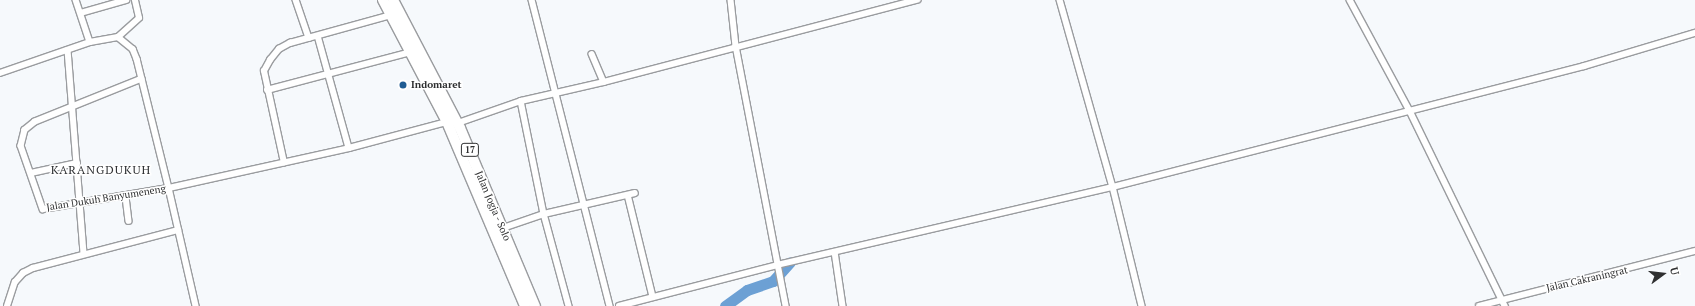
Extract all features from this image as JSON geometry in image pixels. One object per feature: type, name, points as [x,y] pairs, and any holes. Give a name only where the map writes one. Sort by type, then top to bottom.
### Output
[{"type":"highway","name":"Jalan Jogja - Solo","points":[[383,0],[447,122],[525,306]]},
{"type":"highway","name":"Jalan Jogja - Solo","points":[[393,0],[458,123],[535,306]]},
{"type":"street","points":[[76,0],[90,42]]},
{"type":"street","points":[[81,13],[126,0]]},
{"type":"street","points":[[0,73],[90,42],[118,37],[139,18],[135,0]]},
{"type":"street","points":[[296,0],[309,38]]},
{"type":"street","points":[[532,0],[583,206],[610,306]]},
{"type":"street","points":[[731,0],[736,46],[786,306]]},
{"type":"street","points":[[458,123],[521,101],[604,82],[736,46],[917,0]]},
{"type":"street","points":[[1060,0],[1113,187],[1142,306]]},
{"type":"street","points":[[1350,0],[1410,111],[1505,306]]},
{"type":"street","points":[[284,163],[264,72],[270,60],[279,49],[290,43],[392,15]]},
{"type":"street","points":[[619,306],[777,265],[1113,187],[1584,66],[1695,33]]},
{"type":"street","points":[[318,36],[327,75],[349,148]]},
{"type":"street","points":[[118,37],[133,49],[170,188],[349,148],[447,122]]},
{"type":"street","points":[[68,50],[84,253]]},
{"type":"street","points":[[267,90],[411,52]]},
{"type":"street","points":[[592,54],[604,82]]},
{"type":"street","name":"Jalan Dukuh Banyumeneng","points":[[142,79],[73,105],[35,122],[25,130],[21,146],[32,172],[43,209],[80,202],[126,197],[170,188],[178,230],[196,306]]},
{"type":"street","points":[[521,101],[544,214],[569,306]]},
{"type":"street","points":[[32,172],[77,163]]},
{"type":"street","points":[[503,228],[544,214],[635,193]]},
{"type":"street","points":[[628,195],[653,297]]},
{"type":"street","points":[[126,197],[129,221]]},
{"type":"street","points":[[7,306],[15,282],[22,273],[84,253],[178,230]]},
{"type":"street","name":"Jalan Cakraningrat","points":[[1479,306],[1695,251]]},
{"type":"street","points":[[835,252],[844,306]]},
{"type":"waterway","points":[[725,306],[747,290],[773,281],[790,262]]},
{"type":"place","name":"Indomaret","points":[[403,85]]},
{"type":"district","name":"KARANGDUKUH","points":[[101,170]]}]
